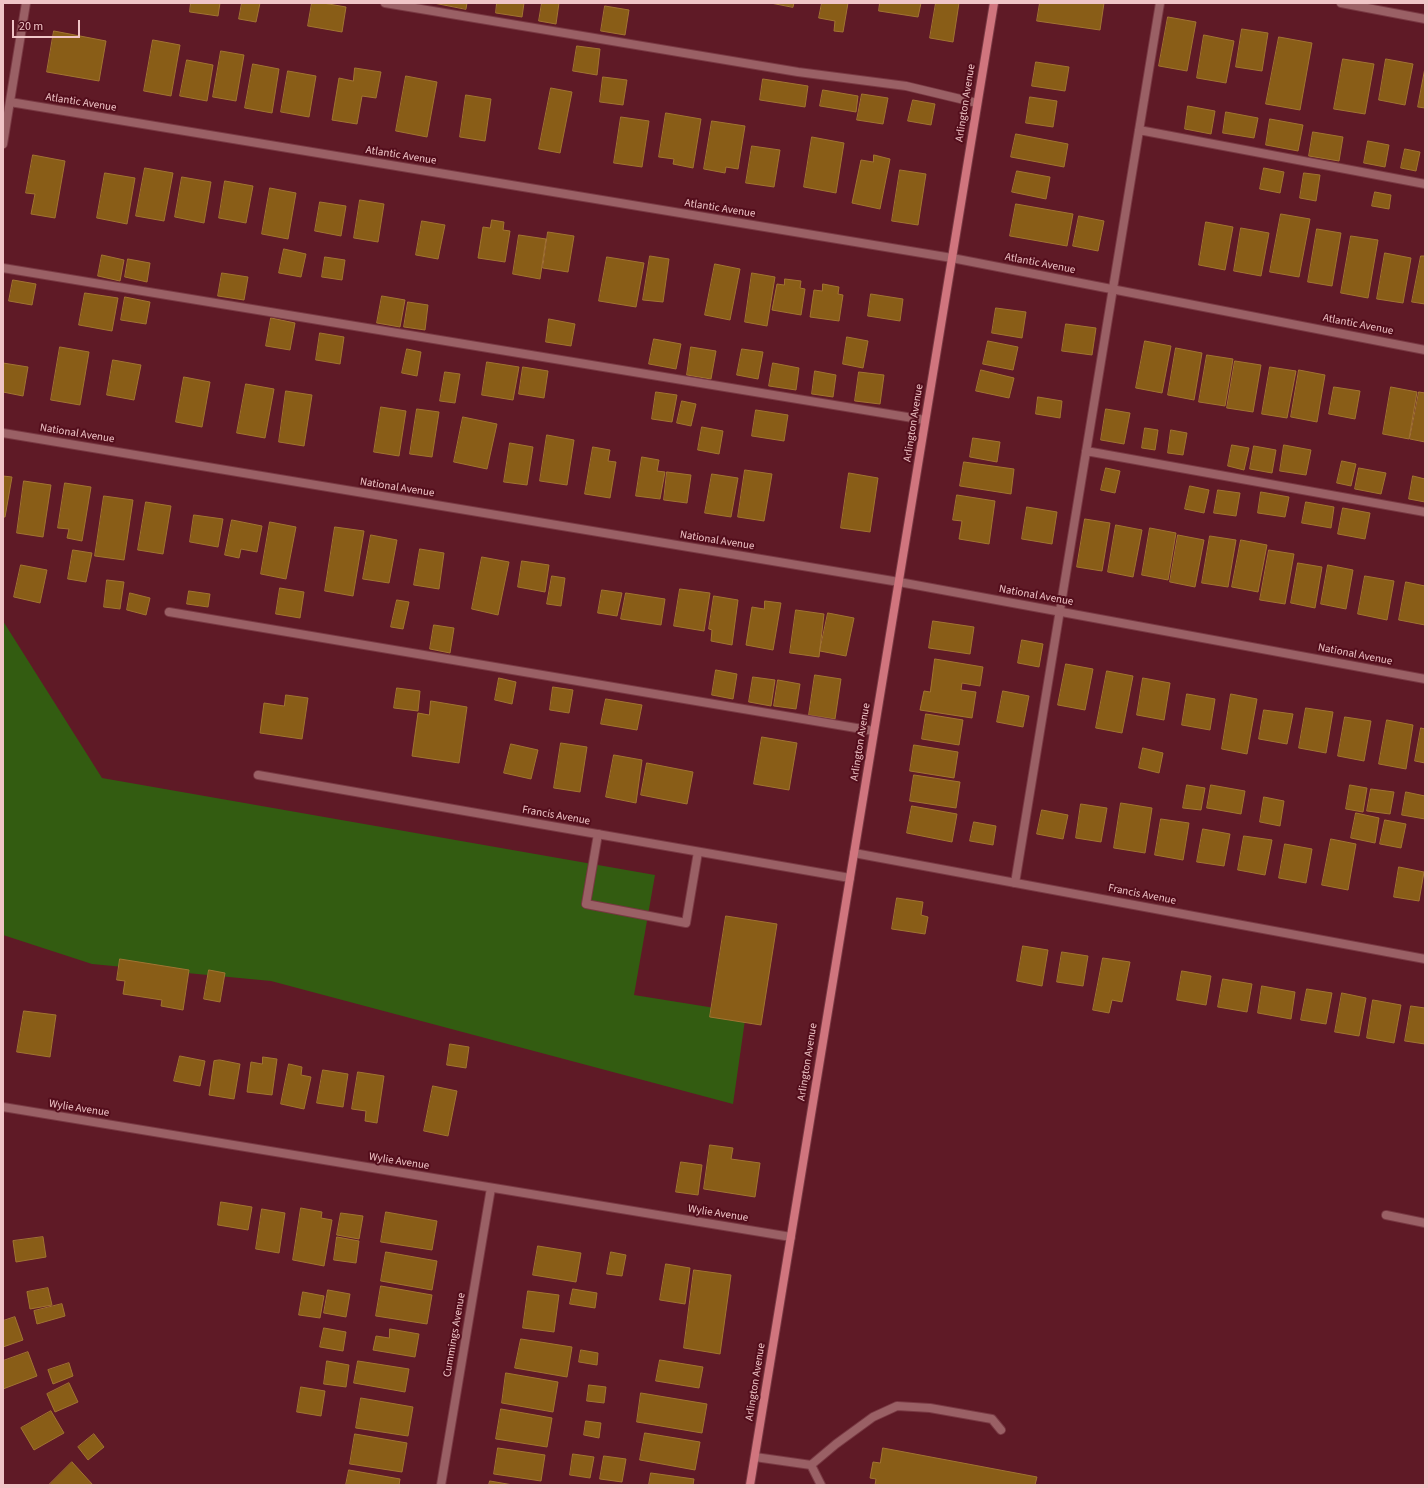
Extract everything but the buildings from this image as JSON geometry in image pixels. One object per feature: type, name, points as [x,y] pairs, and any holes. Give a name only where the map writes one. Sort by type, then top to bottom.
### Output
[{"type":"street","points":[[3,144],[26,3]]},
{"type":"street","points":[[385,3],[798,72],[906,86],[977,103]]},
{"type":"street","name":"Arlington Avenue","points":[[750,1485],[994,3]]},
{"type":"street","points":[[1014,882],[1160,3]]},
{"type":"street","points":[[1341,3],[1425,19]]},
{"type":"street","name":"Atlantic Avenue","points":[[10,102],[952,258],[1425,350]]},
{"type":"street","points":[[1139,130],[1425,184]]},
{"type":"street","points":[[3,268],[925,420]]},
{"type":"street","name":"National Avenue","points":[[3,433],[899,582],[1425,679]]},
{"type":"street","points":[[1086,451],[1425,512]]},
{"type":"street","points":[[169,612],[874,731]]},
{"type":"street","name":"Francis Avenue","points":[[258,775],[850,878]]},
{"type":"street","points":[[598,834],[586,904],[686,923],[698,852]]},
{"type":"street","name":"Francis Avenue","points":[[854,852],[1425,960]]},
{"type":"street","name":"Wylie Avenue","points":[[3,1107],[791,1237]]},
{"type":"street","name":"Cummings Avenue","points":[[441,1485],[491,1188]]},
{"type":"street","points":[[1386,1215],[1425,1223]]},
{"type":"street","points":[[755,1457],[811,1465],[836,1444],[873,1417],[897,1406],[930,1408],[992,1419],[1001,1430]]},
{"type":"street","points":[[811,1465],[821,1485]]},
{"type":"green space","points":[[3,621],[102,778],[655,875],[634,995],[746,1013],[733,1104],[271,981],[92,964],[3,935]]}]
